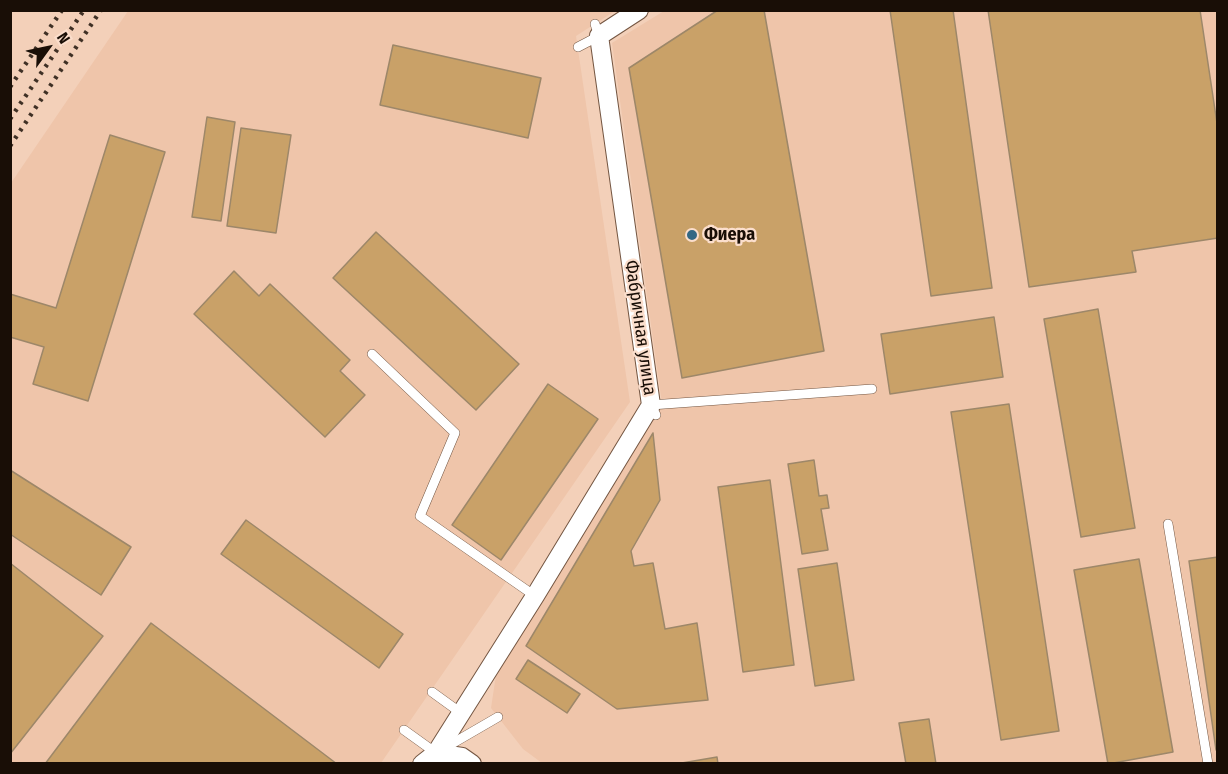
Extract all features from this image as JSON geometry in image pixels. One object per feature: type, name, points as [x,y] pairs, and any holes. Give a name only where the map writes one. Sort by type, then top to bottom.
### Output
[{"type":"street","points":[[597,30],[639,10]]},
{"type":"street","name":"Фабричная улица","points":[[429,758],[461,713],[653,410],[597,30]]},
{"type":"street","points":[[429,758],[462,757],[472,764]]},
{"type":"lane","points":[[578,47],[597,30]]},
{"type":"lane","points":[[372,354],[455,433],[420,516],[535,596]]},
{"type":"lane","points":[[653,410],[872,389]]},
{"type":"lane","points":[[1168,524],[1208,764]]},
{"type":"lane","points":[[432,692],[461,713]]},
{"type":"lane","points":[[404,730],[429,758],[498,717]]},
{"type":"shaded area","points":[[128,11],[615,11],[576,36],[630,402],[381,763],[11,764],[11,183]]},
{"type":"shaded area","points":[[664,11],[1217,11],[1217,763],[542,763],[523,749],[491,708],[496,675],[662,404],[612,43]]},
{"type":"building","points":[[718,10],[764,10],[824,351],[682,378],[629,68]]},
{"type":"building","points":[[890,10],[953,10],[992,288],[931,296]]},
{"type":"building","points":[[988,10],[1200,10],[1218,130],[1218,238],[1132,251],[1136,272],[1029,287]]},
{"type":"building","points":[[393,45],[541,78],[528,138],[380,105]]},
{"type":"building","points":[[207,117],[235,122],[221,221],[192,217]]},
{"type":"building","points":[[241,128],[291,135],[276,233],[227,226]]},
{"type":"building","points":[[110,135],[165,152],[88,401],[33,384],[44,347],[10,337],[10,294],[56,308]]},
{"type":"building","points":[[376,232],[519,364],[476,410],[333,278]]},
{"type":"building","points":[[234,271],[259,296],[270,284],[350,360],[340,371],[365,395],[325,437],[194,314]]},
{"type":"building","points":[[1098,309],[1135,528],[1081,537],[1044,319]]},
{"type":"building","points":[[994,317],[1003,377],[890,394],[881,334]]},
{"type":"building","points":[[548,384],[598,419],[501,560],[452,525]]},
{"type":"building","points":[[1009,404],[1059,731],[1001,740],[951,412]]},
{"type":"building","points":[[653,433],[660,500],[631,551],[634,566],[653,563],[665,629],[697,623],[708,700],[617,709],[526,646]]},
{"type":"building","points":[[814,460],[819,496],[827,495],[829,508],[821,509],[828,550],[802,554],[788,464]]},
{"type":"building","points":[[10,470],[131,547],[101,595],[10,534]]},
{"type":"building","points":[[770,480],[794,665],[743,672],[718,487]]},
{"type":"building","points":[[246,520],[403,634],[379,668],[221,554]]},
{"type":"building","points":[[1218,557],[1218,750],[1216,750],[1189,561]]},
{"type":"building","points":[[1139,559],[1173,752],[1108,764],[1074,570]]},
{"type":"building","points":[[10,563],[103,636],[10,754]]},
{"type":"building","points":[[837,563],[854,680],[815,686],[798,569]]},
{"type":"building","points":[[151,623],[337,764],[45,764]]},
{"type":"building","points":[[528,660],[580,694],[567,713],[516,679]]},
{"type":"building","points":[[929,719],[936,764],[906,764],[899,723]]},
{"type":"building","points":[[717,757],[718,764],[676,764]]},
{"type":"railway","points":[[10,87],[62,10]]},
{"type":"railway","points":[[10,119],[84,10]]},
{"type":"railway","points":[[10,146],[101,10]]},
{"type":"place","name":"Фиера","points":[[692,235]]}]
